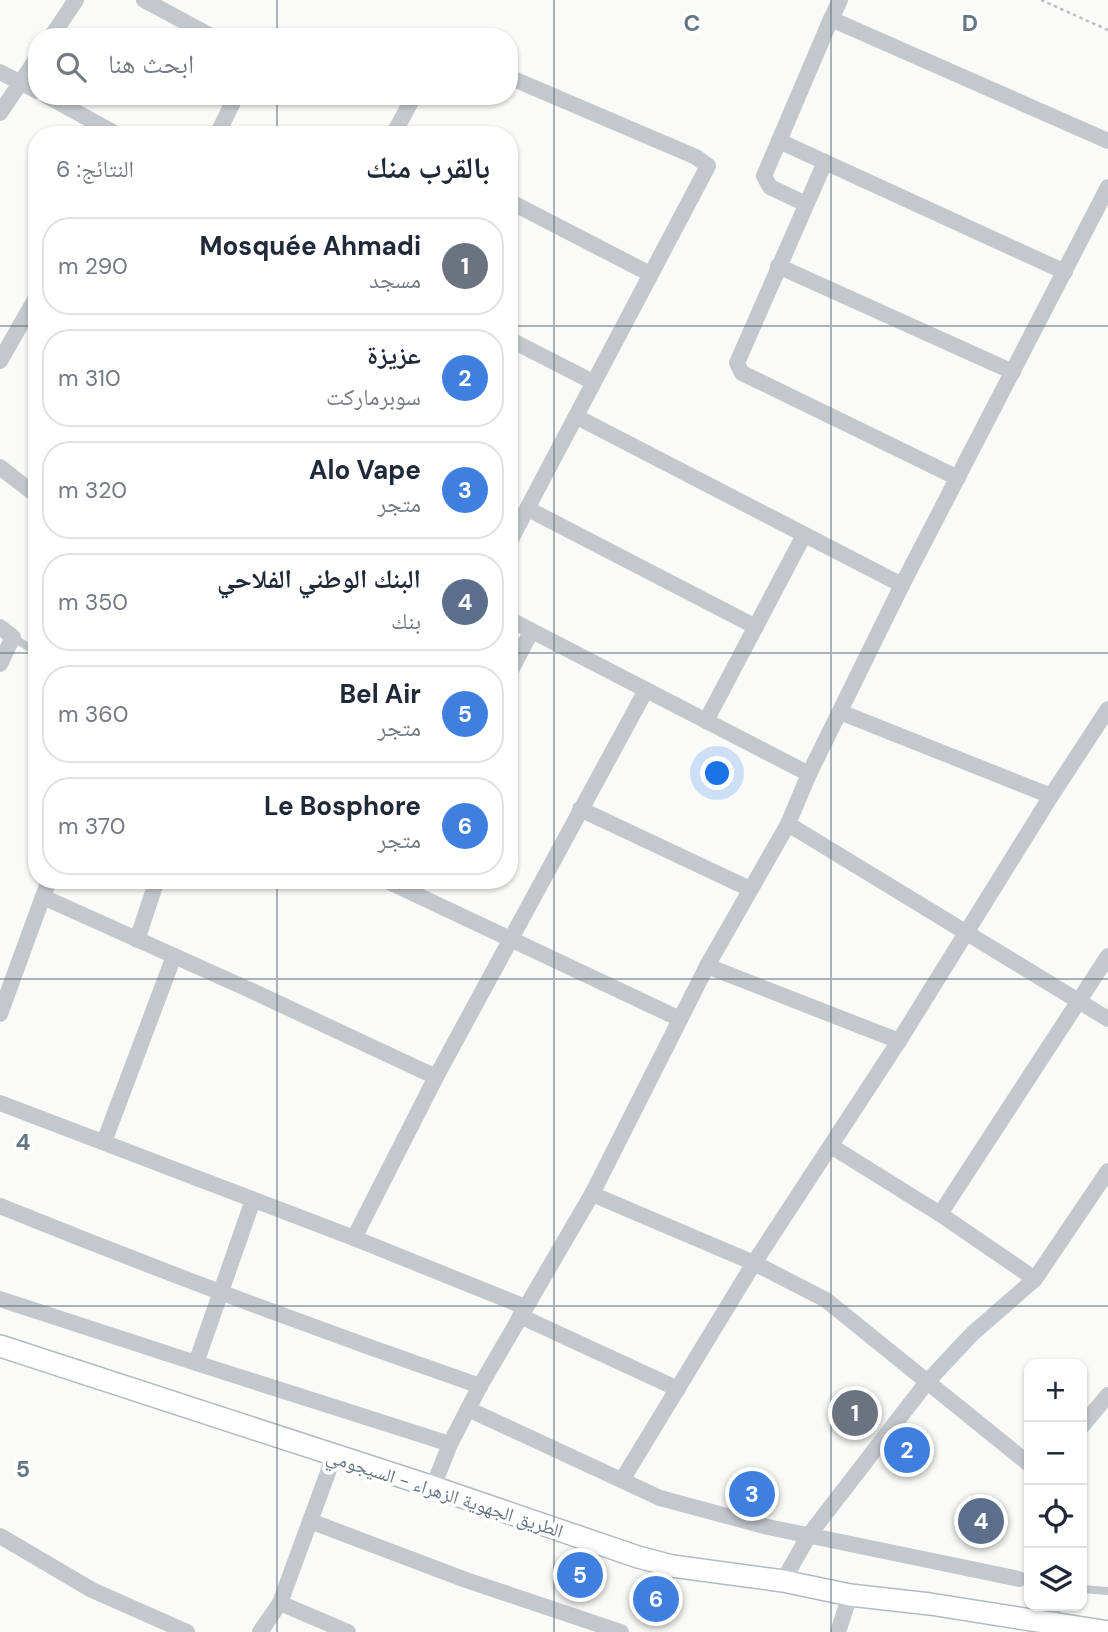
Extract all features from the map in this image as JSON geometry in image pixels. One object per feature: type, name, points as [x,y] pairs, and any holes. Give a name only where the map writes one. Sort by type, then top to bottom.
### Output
[{"type":"main road","name":"الطريق الجهوية الزهراء - السيجومي","points":[[0,1346],[672,1566],[783,1581],[850,1595],[1054,1614],[1108,1632]]},
{"type":"street","points":[[57,28],[76,0]]},
{"type":"street","points":[[144,0],[196,28]]},
{"type":"street","points":[[806,204],[770,187],[766,183],[766,169],[839,0]]},
{"type":"street","points":[[831,19],[1108,141]]},
{"type":"street","points":[[0,113],[28,71]]},
{"type":"street","points":[[0,72],[28,86]]},
{"type":"street","points":[[518,80],[660,141],[706,164],[707,170],[518,527]]},
{"type":"street","points":[[63,105],[102,126]]},
{"type":"street","points":[[221,126],[232,105]]},
{"type":"street","points":[[398,126],[409,105]]},
{"type":"street","points":[[779,141],[1065,272]]},
{"type":"street","points":[[825,162],[737,363],[740,372],[958,478]]},
{"type":"street","points":[[433,1487],[450,1444],[480,1386],[592,1194],[707,966],[788,824],[809,774],[902,585],[1108,187]]},
{"type":"street","points":[[518,206],[650,274]]},
{"type":"street","points":[[778,266],[1013,372]]},
{"type":"street","points":[[0,361],[28,312]]},
{"type":"street","points":[[518,344],[593,382]]},
{"type":"street","points":[[577,417],[902,585]]},
{"type":"street","points":[[0,467],[28,489]]},
{"type":"street","points":[[528,509],[756,627]]},
{"type":"street","points":[[706,722],[804,535]]},
{"type":"street","points":[[518,624],[809,774]]},
{"type":"street","points":[[0,664],[6,632]]},
{"type":"street","points":[[518,657],[531,632]]},
{"type":"street","points":[[354,1238],[436,1077],[646,690]]},
{"type":"street","points":[[622,1480],[754,1263],[899,1041],[1108,709]]},
{"type":"street","points":[[839,712],[1051,796]]},
{"type":"street","points":[[580,809],[750,890]]},
{"type":"street","points":[[788,824],[1108,1019]]},
{"type":"street","points":[[0,1014],[46,889]]},
{"type":"street","points":[[137,940],[154,889]]},
{"type":"street","points":[[405,889],[680,1019]]},
{"type":"street","points":[[43,897],[436,1077]]},
{"type":"street","points":[[104,1142],[174,956]]},
{"type":"street","points":[[940,1214],[1108,956]]},
{"type":"street","points":[[707,966],[899,1041]]},
{"type":"street","points":[[0,1103],[354,1238],[522,1312],[678,1389]]},
{"type":"street","points":[[831,1146],[940,1214],[1035,1279]]},
{"type":"street","points":[[783,1581],[809,1535],[928,1382],[972,1335],[1035,1279],[1108,1171]]},
{"type":"street","points":[[592,1194],[754,1263],[826,1300],[1024,1460]]},
{"type":"street","points":[[196,1363],[253,1200]]},
{"type":"street","points":[[0,1206],[138,1262],[329,1334],[480,1386]]},
{"type":"street","points":[[0,1299],[450,1444]]},
{"type":"street","points":[[1085,1422],[1104,1398],[1108,1384]]},
{"type":"street","points":[[468,1409],[660,1498],[809,1535],[1019,1579]]},
{"type":"street","points":[[260,1632],[280,1603],[334,1456]]},
{"type":"street","points":[[310,1521],[466,1580],[621,1632]]},
{"type":"street","points":[[0,1536],[92,1590],[187,1632]]},
{"type":"street","points":[[838,1632],[850,1595]]},
{"type":"street","points":[[280,1603],[348,1632]]},
{"type":"lane","points":[[6,632],[28,647]]},
{"type":"lane","points":[[1087,1589],[1108,1591]]},
{"type":"path","points":[[1041,0],[1108,30]]},
{"type":"place","name":"Mosquée Ahmadi","points":[[855,1413]]},
{"type":"place","name":"عزيزة","points":[[907,1450]]},
{"type":"place","name":"Alo Vape","points":[[752,1494]]},
{"type":"place","name":"البنك الوطني الفلاحي","points":[[981,1521]]},
{"type":"place","name":"Bel Air","points":[[580,1575]]},
{"type":"place","name":"Le Bosphore","points":[[656,1599]]}]
